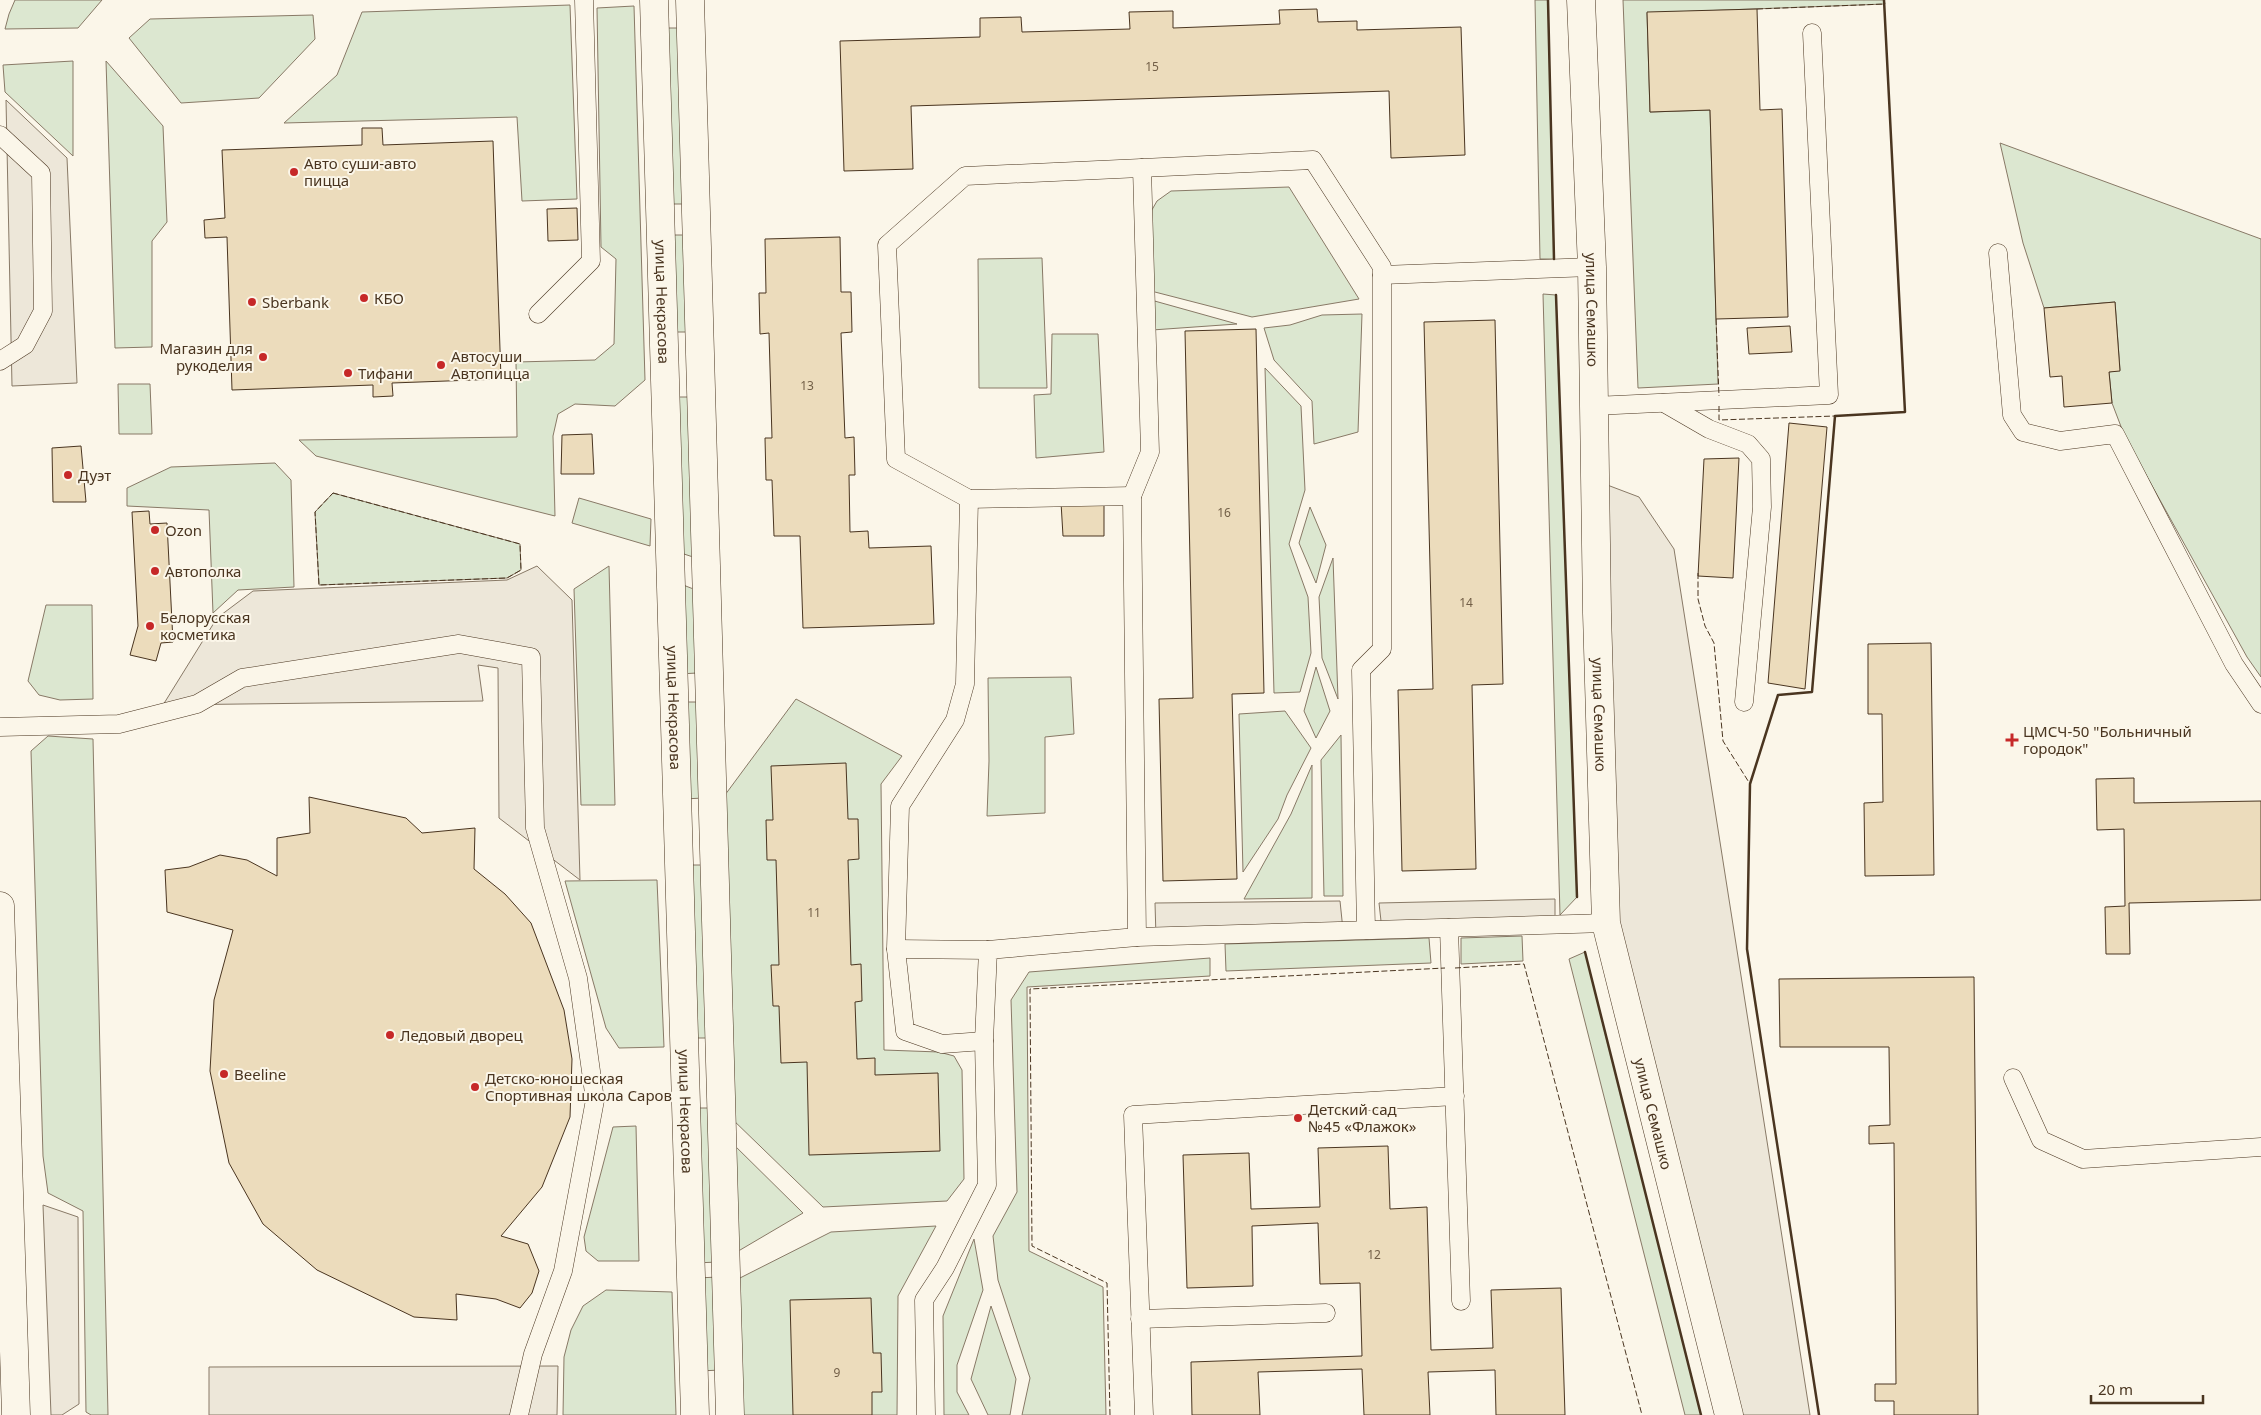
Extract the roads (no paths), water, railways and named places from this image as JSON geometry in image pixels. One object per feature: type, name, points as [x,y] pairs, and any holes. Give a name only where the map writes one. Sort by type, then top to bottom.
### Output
[{"type":"street","name":"улица Некрасова","points":[[654,0],[695,1415]]},
{"type":"street","points":[[690,0],[730,1415]]},
{"type":"street","name":"улица Семашко","points":[[1581,0],[1592,267],[1597,613],[1606,923],[1729,1415]]},
{"type":"street","points":[[0,906],[16,1415]]},
{"type":"lane","points":[[538,314],[591,261],[584,0]]},
{"type":"lane","points":[[1594,406],[1828,395],[1812,33]]},
{"type":"lane","points":[[0,135],[41,173],[43,312],[25,346],[0,361]]},
{"type":"lane","points":[[1132,496],[969,499],[896,459],[887,245],[965,176],[1313,160],[1382,267],[1382,649],[1361,670],[1366,930]]},
{"type":"lane","points":[[1137,937],[1132,496],[1150,452],[1142,168]]},
{"type":"lane","points":[[1998,253],[2012,415],[2023,432],[2060,440],[2115,434],[2234,664],[2261,704]]},
{"type":"lane","points":[[1382,275],[1592,267]]},
{"type":"lane","points":[[1664,403],[1709,429],[1748,444],[1761,459],[1762,507],[1744,702]]},
{"type":"lane","points":[[969,499],[965,684],[956,720],[900,806],[896,948],[905,1031],[942,1044],[984,1041]]},
{"type":"lane","points":[[0,727],[119,724],[197,704],[242,678],[459,644],[531,657],[535,828],[578,978],[595,1100],[563,1272],[533,1354],[519,1415]]},
{"type":"lane","points":[[896,948],[988,950],[1137,937],[1606,923]]},
{"type":"lane","points":[[1449,928],[1461,1301]]},
{"type":"lane","points":[[926,1415],[924,1300],[945,1268],[987,1185],[984,1041],[988,950]]},
{"type":"lane","points":[[2013,1078],[2041,1140],[2082,1160],[2261,1146]]},
{"type":"lane","points":[[1144,1415],[1133,1115],[1455,1096]]},
{"type":"lane","points":[[1140,1319],[1326,1313]]},
{"type":"place","name":"Авто суши-авто пицца","points":[[294,172]]},
{"type":"place","name":"КБО","points":[[364,298]]},
{"type":"place","name":"Sberbank","points":[[252,302]]},
{"type":"place","name":"Магазин для рукоделия","points":[[263,357]]},
{"type":"place","name":"Автосуши Автопицца","points":[[441,365]]},
{"type":"place","name":"Тифани","points":[[348,373]]},
{"type":"place","name":"Дуэт","points":[[68,475]]},
{"type":"place","name":"Ozon","points":[[155,530]]},
{"type":"place","name":"Автополка","points":[[155,571]]},
{"type":"place","name":"Белорусская косметика","points":[[150,626]]},
{"type":"place","name":"ЦМСЧ-50 \"Больничный городок\"","points":[[2012,740]]},
{"type":"place","name":"Ледовый дворец","points":[[390,1035]]},
{"type":"place","name":"Beeline","points":[[224,1074]]},
{"type":"place","name":"Детско-юношеская Спортивная школа Саров","points":[[475,1087]]},
{"type":"place","name":"Детский сад №45 «Флажок»","points":[[1298,1118]]}]
